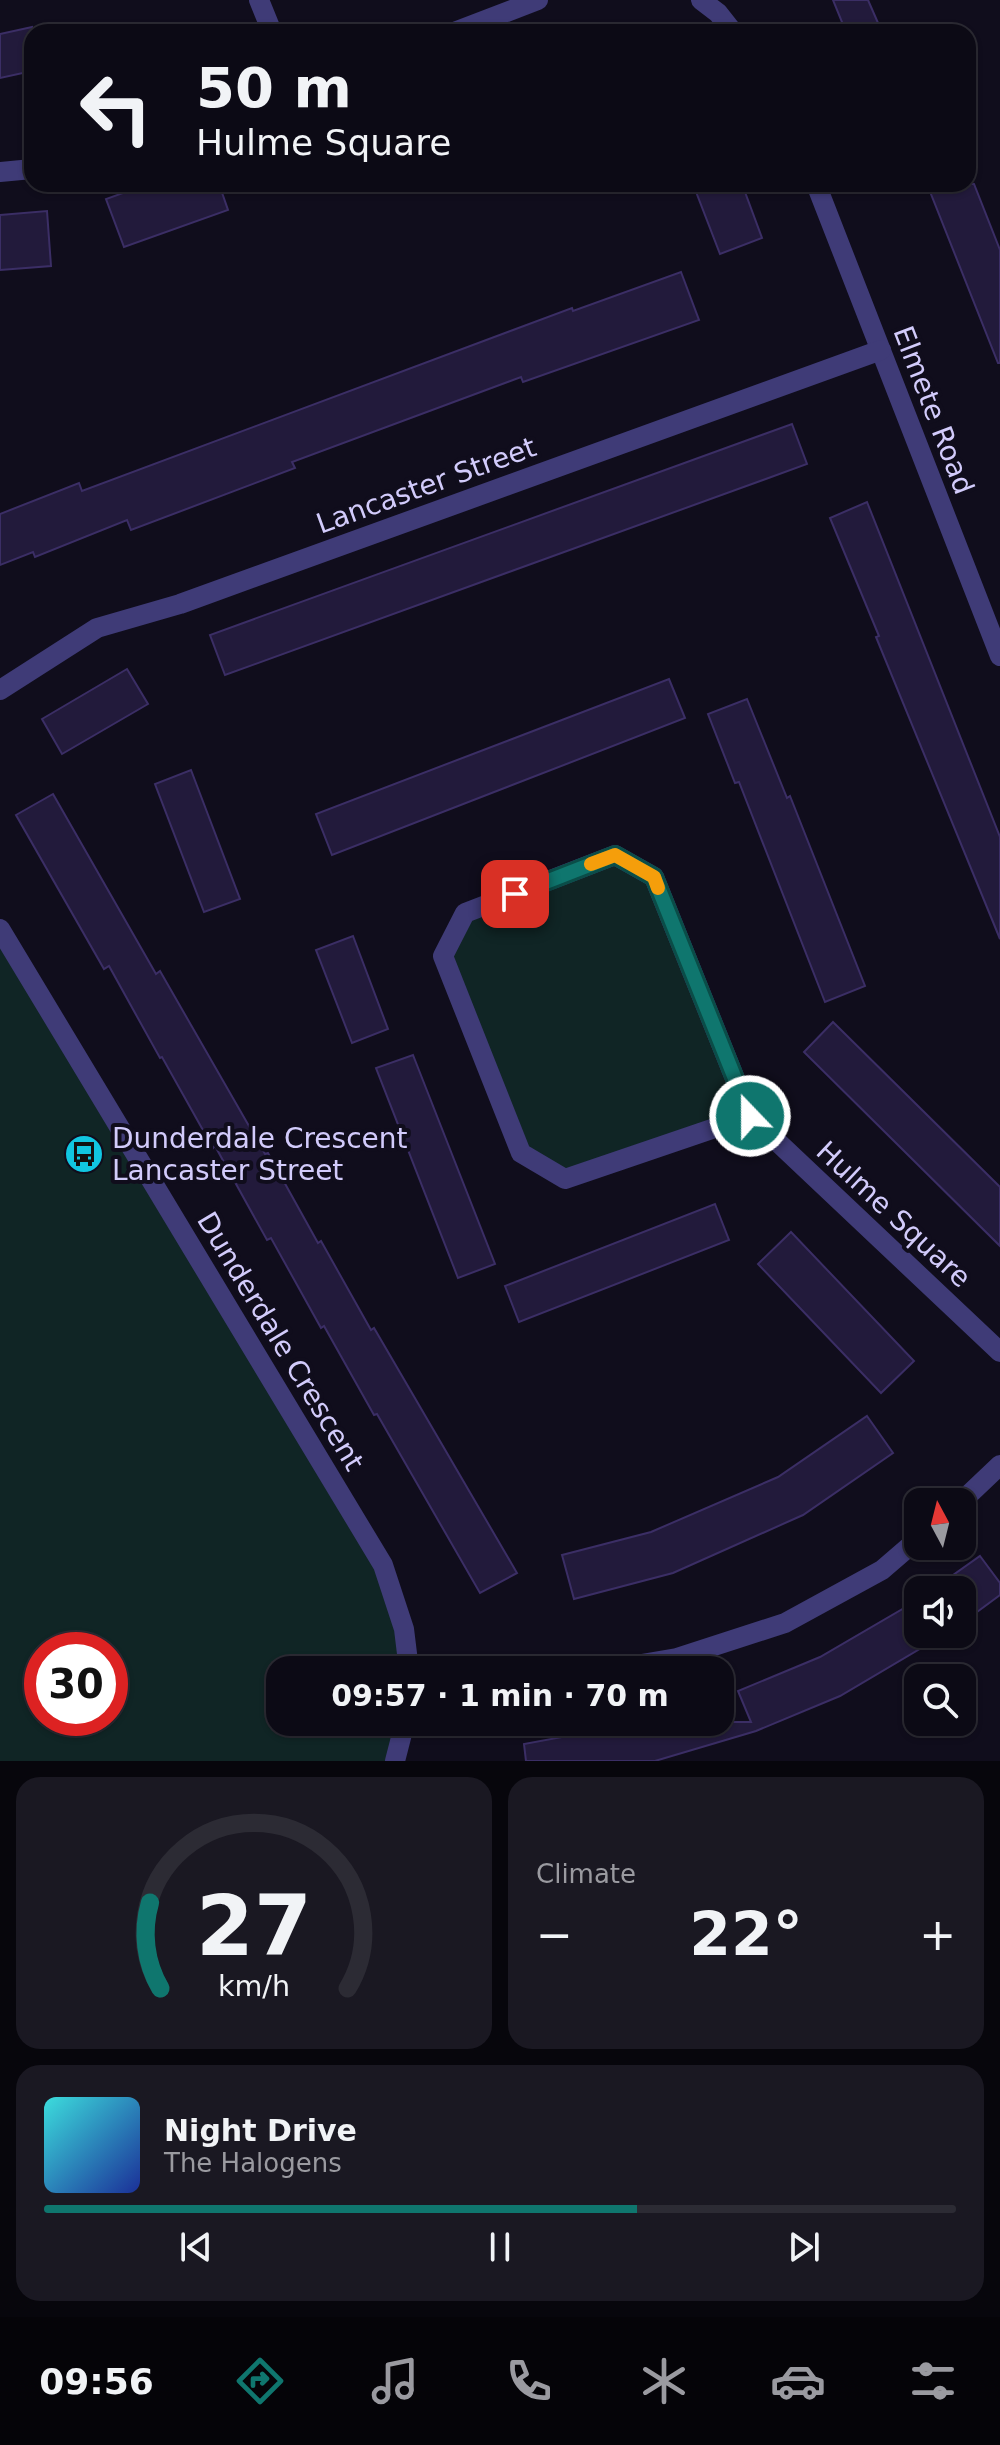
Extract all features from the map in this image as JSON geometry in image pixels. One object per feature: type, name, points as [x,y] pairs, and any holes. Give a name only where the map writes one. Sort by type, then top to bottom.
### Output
[{"type":"street","points":[[259,0],[269,24]]},
{"type":"street","points":[[475,24],[538,0]]},
{"type":"street","points":[[701,0],[727,24]]},
{"type":"street","points":[[0,172],[24,170]]},
{"type":"street","name":"Elmete Road","points":[[819,192],[1000,656]]},
{"type":"street","name":"Lancaster Street","points":[[0,690],[97,628],[180,604],[881,350]]},
{"type":"street","name":"Hulme Square","points":[[750,1116],[565,1179],[521,1153],[443,956],[465,913],[615,855],[654,877],[750,1116],[1000,1352]]},
{"type":"street","name":"Dunderdale Crescent","points":[[0,929],[383,1565],[404,1629],[407,1656]]},
{"type":"street","points":[[976,1488],[1000,1465]]},
{"type":"street","points":[[683,1656],[785,1623],[882,1570],[904,1551]]},
{"type":"street","points":[[395,1761],[401,1736]]},
{"type":"green space","points":[[615,855],[654,877],[750,1116],[565,1179],[521,1153],[443,956],[465,913]]},
{"type":"green space","points":[[0,929],[383,1565],[406,1656],[266,1656],[266,1736],[401,1736],[395,1761],[0,1761]]},
{"type":"building","points":[[833,0],[868,0],[878,24],[843,24]]},
{"type":"building","points":[[24,29],[24,73],[0,78],[0,34]]},
{"type":"building","points":[[976,189],[1000,250],[998,363],[930,192],[976,192]]},
{"type":"building","points":[[126,192],[222,192],[228,210],[124,247],[106,199]]},
{"type":"building","points":[[696,192],[745,192],[762,238],[720,254]]},
{"type":"building","points":[[47,211],[51,266],[0,270],[0,215]]},
{"type":"building","points":[[681,272],[699,320],[523,382],[521,377],[292,462],[295,468],[131,530],[127,520],[35,557],[33,552],[0,565],[0,514],[79,483],[82,491],[572,308],[573,311]]},
{"type":"building","points":[[792,424],[807,464],[225,675],[210,635]]},
{"type":"building","points":[[867,502],[1000,837],[1000,939],[830,518]]},
{"type":"building","points":[[127,669],[148,704],[62,754],[42,719]]},
{"type":"building","points":[[669,679],[685,718],[332,855],[316,814]]},
{"type":"building","points":[[747,699],[787,798],[790,796],[865,986],[825,1002],[739,782],[735,783],[708,714]]},
{"type":"building","points":[[191,770],[240,899],[204,912],[155,784]]},
{"type":"building","points":[[53,794],[156,974],[160,971],[265,1154],[268,1153],[318,1243],[321,1241],[371,1330],[374,1328],[517,1573],[480,1593],[377,1414],[374,1415],[324,1326],[321,1328],[271,1238],[267,1240],[109,966],[104,969],[16,815]]},
{"type":"building","points":[[353,936],[388,1029],[352,1043],[316,950]]},
{"type":"building","points":[[833,1022],[1000,1187],[1000,1246],[804,1052]]},
{"type":"building","points":[[413,1055],[495,1264],[458,1278],[376,1068]]},
{"type":"building","points":[[715,1204],[729,1240],[519,1322],[505,1286]]},
{"type":"building","points":[[791,1232],[914,1361],[881,1393],[758,1264]]},
{"type":"building","points":[[867,1416],[893,1453],[803,1515],[673,1573],[574,1599],[562,1555],[651,1532],[778,1477]]},
{"type":"building","points":[[980,1556],[1000,1583],[1000,1595],[976,1613],[976,1576],[952,1576]]},
{"type":"building","points":[[904,1608],[904,1648],[921,1648],[840,1696],[756,1731],[655,1761],[526,1761],[524,1744],[567,1736],[734,1736],[734,1722],[751,1722],[738,1691],[820,1657]]},
{"type":"slow traffic","points":[[591,864],[615,855],[654,877],[658,888]]},
{"type":"place","name":"Dunderdale Crescent Lancaster Street","points":[[84,1154]]},
{"type":"route","points":[[515,894],[615,855],[654,877],[750,1116]]}]
